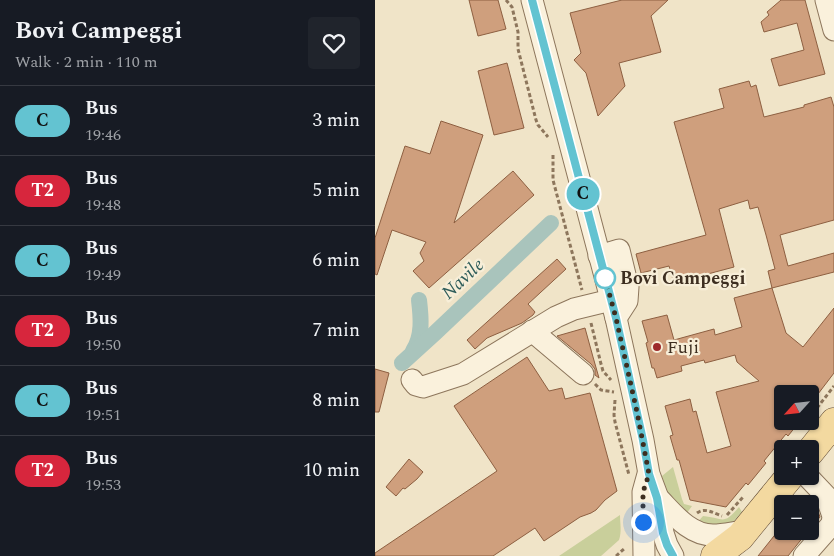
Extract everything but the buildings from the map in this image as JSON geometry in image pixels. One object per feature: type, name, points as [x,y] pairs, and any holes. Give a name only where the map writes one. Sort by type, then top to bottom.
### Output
[{"type":"main road","points":[[815,440],[825,415]]},
{"type":"main road","points":[[715,556],[739,541],[774,480]]},
{"type":"street","points":[[531,0],[613,309],[643,440],[640,477],[643,492],[644,556]]},
{"type":"street","points":[[826,0],[834,30]]},
{"type":"street","points":[[411,380],[416,385],[423,387],[463,374],[532,331],[574,309],[613,309]]},
{"type":"street","points":[[532,331],[583,374]]},
{"type":"street","points":[[640,477],[657,498],[687,526],[703,534],[739,541]]},
{"type":"street","points":[[804,556],[832,524],[833,516],[826,496],[816,485]]},
{"type":"street","points":[[657,498],[663,533],[673,556]]},
{"type":"path","points":[[506,0],[512,7],[518,32],[518,49],[536,120],[548,136],[550,143]]},
{"type":"path","points":[[552,148],[553,180],[584,298]]},
{"type":"path","points":[[590,320],[603,371],[610,379],[614,392],[615,422],[640,477]]},
{"type":"path","points":[[825,415],[834,386]]},
{"type":"path","points":[[695,514],[704,510],[726,516],[747,492]]},
{"type":"green space","points":[[673,467],[684,504],[692,506],[684,517],[672,505],[663,486],[662,476]]},
{"type":"green space","points":[[739,507],[742,512],[731,524],[695,525],[703,516],[726,519]]},
{"type":"green space","points":[[620,515],[621,531],[619,540],[601,556],[559,556]]},
{"type":"waterway","name":"Navile","points":[[402,363],[551,223]]},
{"type":"waterway","points":[[413,351],[420,333],[419,300]]},
{"type":"bus line","name":"C","points":[[532,0],[616,318],[649,474],[657,498],[663,533],[673,556]]},
{"type":"place","name":"Bovi Campeggi","points":[[605,278]]},
{"type":"place","name":"Fuji","points":[[657,347]]},
{"type":"route","points":[[605,278],[616,318],[649,474],[643,492],[643,522]]}]
